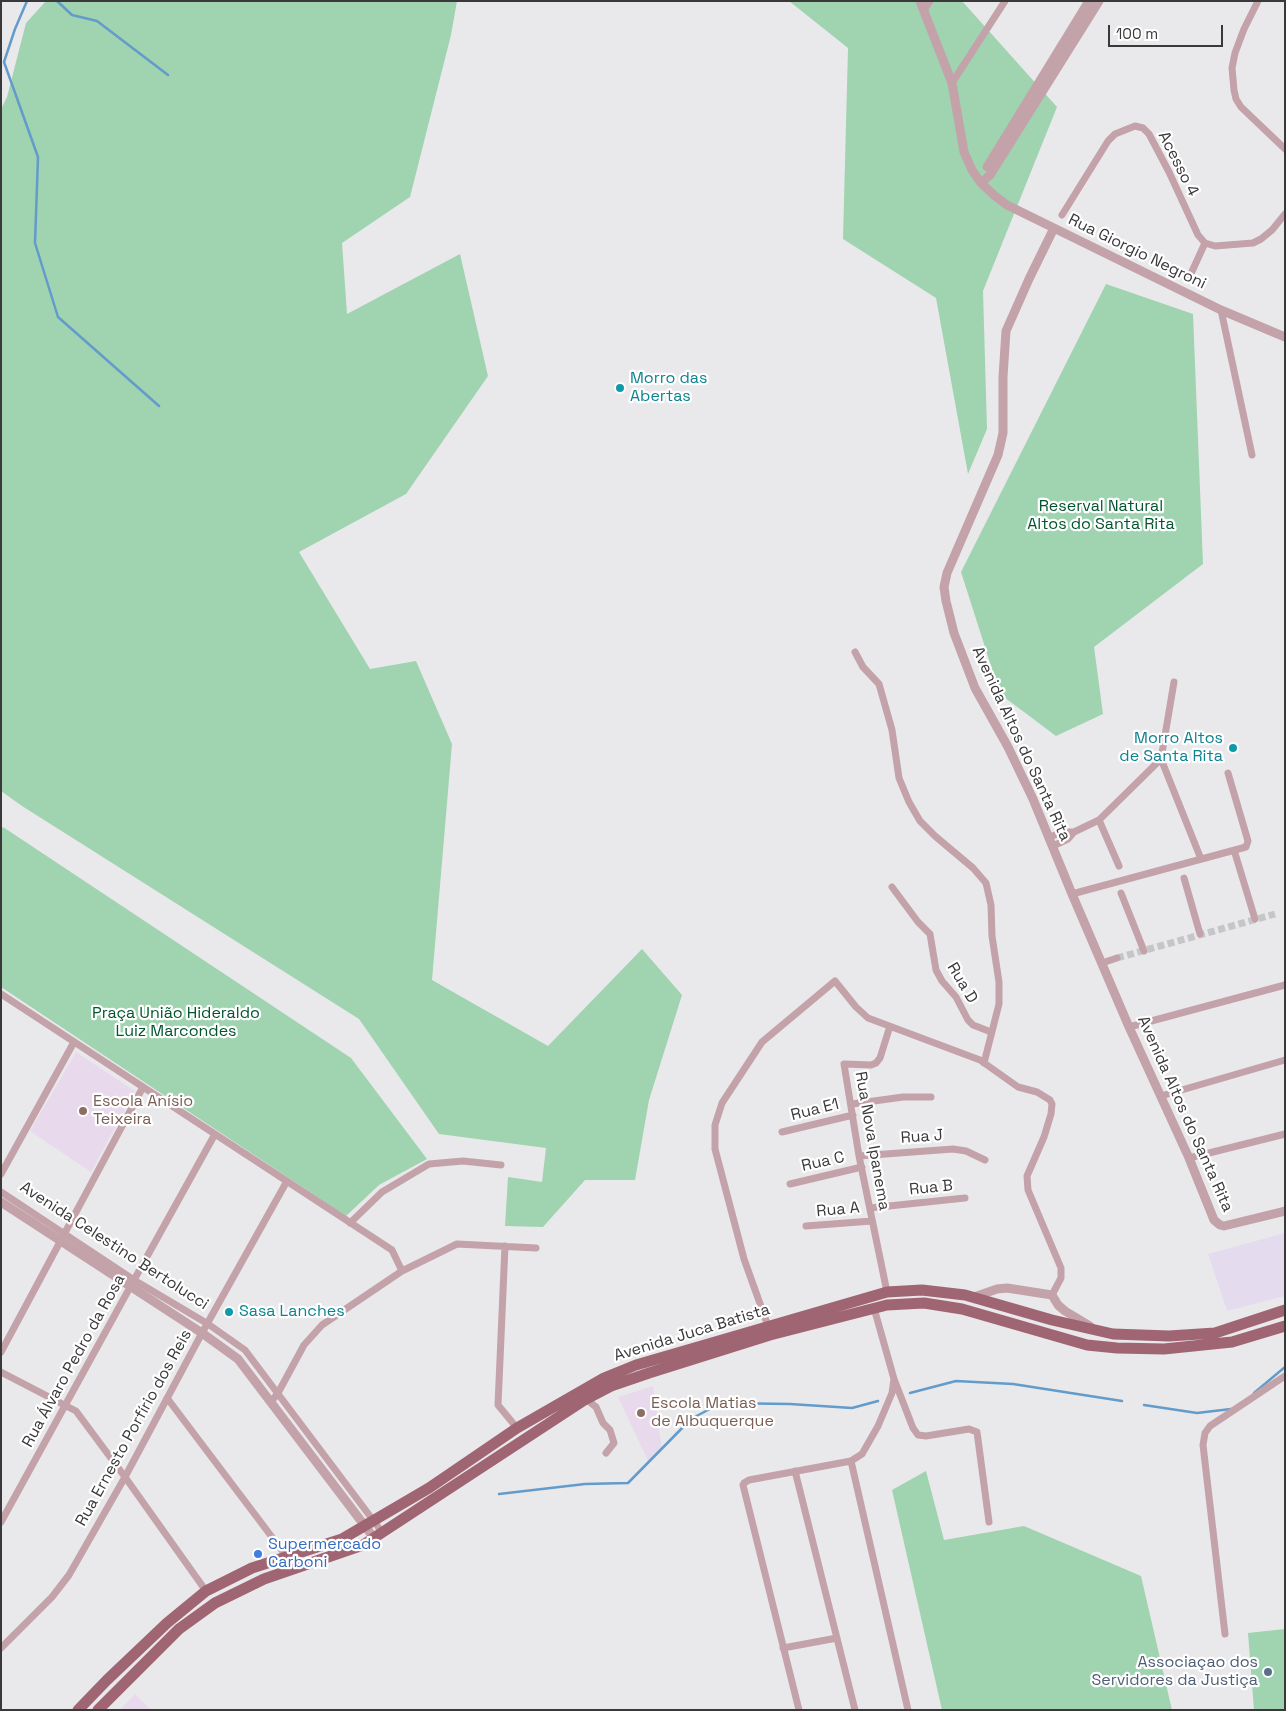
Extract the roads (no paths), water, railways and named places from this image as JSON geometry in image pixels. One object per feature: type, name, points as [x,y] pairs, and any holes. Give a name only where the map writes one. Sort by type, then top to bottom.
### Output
[{"type":"main road","name":"Avenida Juca Batista","points":[[78,1710],[167,1623],[206,1591],[252,1568],[342,1539],[429,1488],[516,1428],[604,1378],[636,1365],[887,1292],[922,1290],[974,1297],[1052,1320],[1113,1334],[1169,1336],[1215,1333],[1285,1310]]},
{"type":"main road","name":"Avenida Juca Batista","points":[[98,1710],[179,1629],[215,1603],[264,1579],[363,1545],[586,1399],[611,1386],[649,1373],[770,1335],[887,1305],[924,1303],[962,1309],[1087,1344],[1117,1348],[1174,1348],[1232,1342],[1285,1326]]},
{"type":"main road","points":[[996,1303],[1006,1322]]},
{"type":"main road","points":[[1087,1344],[1097,1340],[1100,1332]]},
{"type":"street","points":[[930,1],[922,5],[952,83],[964,152],[981,184]]},
{"type":"street","points":[[952,83],[1005,1]]},
{"type":"street","points":[[981,184],[986,170],[1026,110],[1065,46],[1089,1]]},
{"type":"street","points":[[1065,46],[1098,1]]},
{"type":"street","points":[[1258,1],[1235,52],[1232,68],[1234,90],[1236,99],[1241,107],[1285,148]]},
{"type":"street","name":"Acesso 4","points":[[1062,215],[1108,141],[1115,134],[1135,126],[1143,128],[1149,134],[1198,235],[1205,243]]},
{"type":"street","name":"Rua Giorgio Negroni","points":[[981,184],[1007,205],[1221,310],[1285,337]]},
{"type":"street","points":[[1189,278],[1205,243],[1215,246],[1253,244],[1272,230],[1285,214]]},
{"type":"street","name":"Avenida Altos do Santa Rita","points":[[1054,228],[1006,331],[1003,376],[1003,433],[998,455],[947,573],[944,586],[946,601],[954,633],[975,688],[1033,798],[1129,1027],[1189,1158],[1214,1220],[1220,1225],[1227,1226],[1285,1211]]},
{"type":"street","points":[[1221,310],[1252,455]]},
{"type":"street","points":[[855,652],[863,668],[878,684],[892,730],[899,778],[909,802],[920,821],[973,868],[986,883],[991,905],[992,936],[999,989],[999,1004],[984,1063]]},
{"type":"street","points":[[1174,682],[1161,759],[1201,859]]},
{"type":"street","points":[[1053,846],[1066,840],[1074,832],[1099,820],[1161,759]]},
{"type":"street","points":[[1072,894],[1244,848],[1248,843],[1228,773]]},
{"type":"street","points":[[1099,820],[1119,866]]},
{"type":"street","points":[[1049,837],[1074,832]]},
{"type":"street","points":[[1062,833],[1066,840]]},
{"type":"street","points":[[1234,850],[1255,919]]},
{"type":"street","points":[[1184,878],[1200,934]]},
{"type":"street","name":"Rua D","points":[[892,887],[918,922],[930,934],[936,970],[942,981],[956,997],[968,1020],[973,1025],[991,1032]]},
{"type":"street","points":[[1121,894],[1144,950]]},
{"type":"street","points":[[1102,963],[1117,958]]},
{"type":"street","points":[[768,1326],[744,1259],[727,1195],[716,1149],[715,1125],[722,1103],[762,1042],[835,981],[856,1007],[868,1018],[980,1060],[1018,1087],[1046,1096],[1052,1104],[1046,1131],[1027,1176],[1028,1190],[1061,1268],[1060,1278],[1052,1295]]},
{"type":"street","points":[[1129,1027],[1285,985]]},
{"type":"street","points":[[2,998],[144,1087],[392,1250],[402,1271]]},
{"type":"street","name":"Rua Nova Ipanema","points":[[887,1292],[859,1156],[854,1114],[844,1064],[871,1065],[876,1063],[880,1058],[890,1026]]},
{"type":"street","points":[[1,1174],[74,1042]]},
{"type":"street","points":[[1161,1096],[1285,1060]]},
{"type":"street","points":[[1,1352],[144,1087]]},
{"type":"street","points":[[852,1104],[903,1097],[931,1097]]},
{"type":"street","name":"Rua E1","points":[[782,1132],[854,1114]]},
{"type":"street","name":"Rua Álvaro Pedro da Rosa","points":[[1,1522],[216,1134]]},
{"type":"street","points":[[1189,1158],[1285,1134]]},
{"type":"street","name":"Rua J","points":[[859,1156],[953,1149],[966,1151],[985,1160]]},
{"type":"street","points":[[350,1223],[382,1192],[429,1164],[463,1161],[501,1165]]},
{"type":"street","name":"Rua C","points":[[790,1184],[862,1167]]},
{"type":"street","name":"Rua Ernesto Porfírio dos Reis","points":[[1,1648],[52,1597],[69,1575],[125,1477],[202,1333],[287,1181]]},
{"type":"street","name":"Avenida Celestino Bertolucci","points":[[1,1192],[66,1233],[238,1359],[370,1524]]},
{"type":"street","name":"Rua B","points":[[870,1208],[965,1198]]},
{"type":"street","name":"Avenida Celestino Bertolucci","points":[[1,1202],[60,1241],[208,1324],[245,1350],[278,1393],[378,1535]]},
{"type":"street","name":"Rua A","points":[[806,1226],[872,1221]]},
{"type":"street","points":[[271,1402],[278,1393],[304,1345],[322,1326],[402,1271],[457,1244],[536,1248]]},
{"type":"street","points":[[504,1246],[498,1405],[516,1428]]},
{"type":"street","points":[[974,1297],[997,1288],[1052,1295]]},
{"type":"street","points":[[996,1303],[999,1292],[1007,1288]]},
{"type":"street","points":[[1052,1295],[1058,1305],[1065,1311],[1100,1332]]},
{"type":"street","points":[[874,1308],[894,1379],[913,1428],[918,1435],[926,1436],[969,1429],[977,1432],[989,1522]]},
{"type":"street","points":[[1,1372],[76,1411],[206,1591]]},
{"type":"street","points":[[1225,1634],[1203,1444],[1205,1433],[1210,1426],[1285,1376]]},
{"type":"street","points":[[799,1710],[743,1485],[749,1480],[851,1461],[862,1454],[878,1426],[892,1393],[894,1379]]},
{"type":"street","points":[[167,1398],[287,1558]]},
{"type":"street","points":[[586,1399],[596,1407],[603,1423],[610,1430],[614,1444],[606,1453]]},
{"type":"street","points":[[851,1461],[908,1710]]},
{"type":"street","points":[[796,1471],[855,1710]]},
{"type":"street","points":[[784,1648],[837,1638]]},
{"type":"waterway","points":[[27,1],[4,62],[38,157],[35,243],[58,317],[159,406]]},
{"type":"waterway","points":[[57,1],[72,15],[97,21],[168,75]]},
{"type":"waterway","points":[[1254,1393],[1285,1367]]},
{"type":"waterway","points":[[910,1393],[956,1381],[1013,1384],[1122,1401]]},
{"type":"waterway","points":[[499,1494],[585,1484],[628,1483],[691,1419],[721,1403],[790,1404],[852,1408],[878,1401]]},
{"type":"waterway","points":[[1144,1405],[1197,1413],[1231,1409]]},
{"type":"tunnel","points":[[1117,958],[1275,914]]},
{"type":"place","name":"Morro das Abertas","points":[[620,388]]},
{"type":"place","name":"Morro Altos de Santa Rita","points":[[1233,748]]},
{"type":"place","name":"Escola Anísio Teixeira","points":[[83,1111]]},
{"type":"place","name":"Sasa Lanches","points":[[229,1312]]},
{"type":"place","name":"Escola Matias de Albuquerque","points":[[641,1413]]},
{"type":"place","name":"Supermercado Carboni","points":[[258,1554]]},
{"type":"place","name":"Associaçao dos Servidores da Justiça","points":[[1268,1672]]},
{"type":"park label","name":"Reserval Natural Altos do Santa Rita","points":[[1101,516]]},
{"type":"park label","name":"Praça União Hideraldo Luiz Marcondes","points":[[176,1023]]}]
